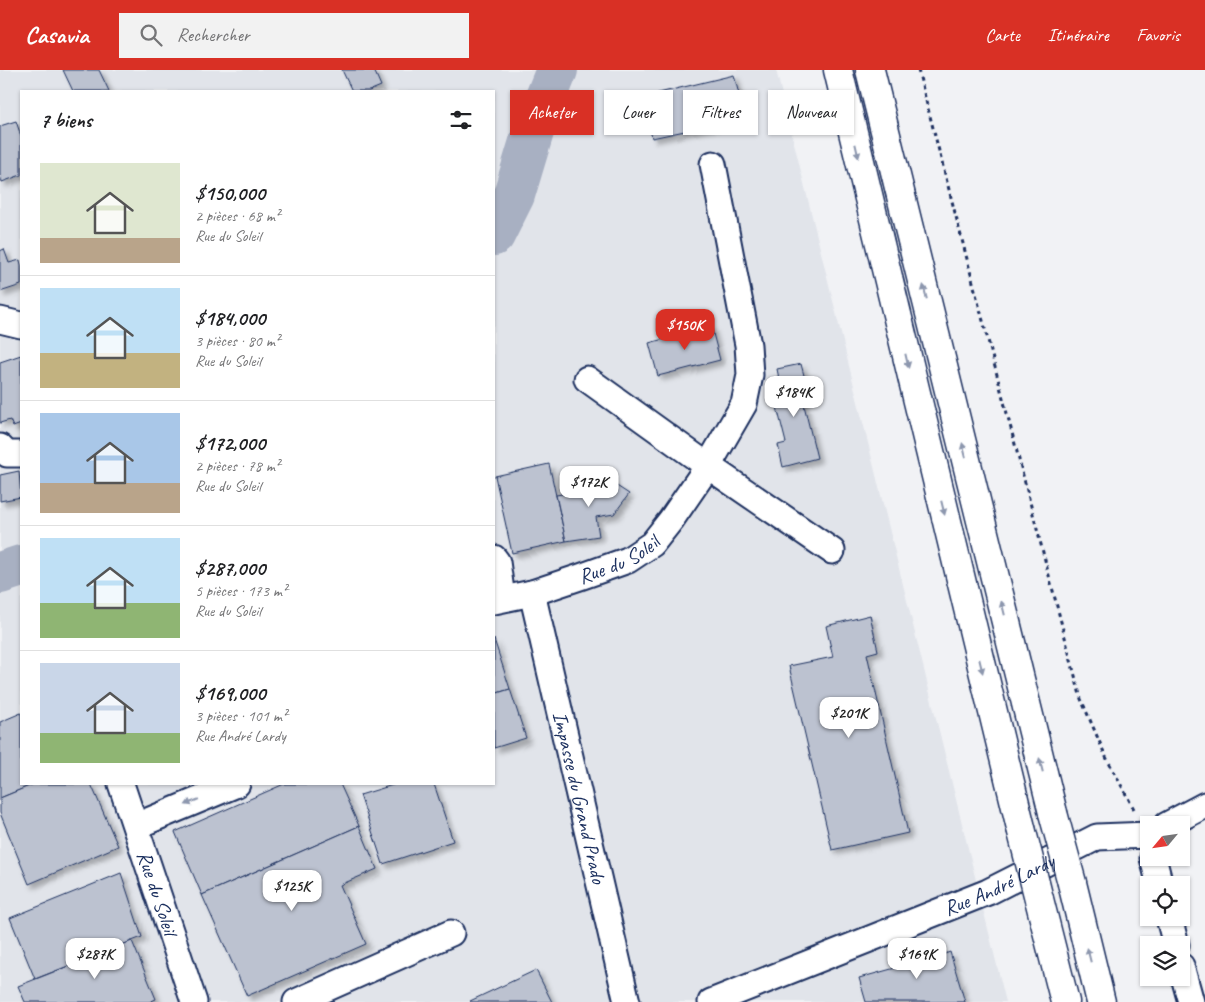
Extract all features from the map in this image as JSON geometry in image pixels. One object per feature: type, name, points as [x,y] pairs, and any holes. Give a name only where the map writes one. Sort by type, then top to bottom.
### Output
[{"type":"highway","points":[[838,70],[1021,828],[1065,1002]]},
{"type":"highway","points":[[870,70],[1101,1002]]},
{"type":"street","name":"Rue du Soleil","points":[[498,600],[532,592],[628,560],[652,544],[672,520],[708,466],[744,404],[750,375],[748,345],[713,164]]},
{"type":"street","points":[[0,320],[20,325]]},
{"type":"street","points":[[587,380],[832,551]]},
{"type":"street","points":[[0,447],[7,454],[20,454]]},
{"type":"street","points":[[495,559],[497,562],[498,600]]},
{"type":"street","name":"Impasse du Grand Prado","points":[[532,592],[627,1002]]},
{"type":"street","name":"Rue du Soleil","points":[[121,785],[194,1002]]},
{"type":"street","points":[[136,826],[235,785]]},
{"type":"street","name":"Rue André Lardy","points":[[1189,816],[1205,806]]},
{"type":"street","name":"Rue André Lardy","points":[[710,1002],[988,892],[1097,837],[1140,838]]},
{"type":"street","points":[[296,1002],[451,933]]},
{"type":"street","points":[[1186,986],[1190,1002]]},
{"type":"path","points":[[918,70],[1081,699],[1106,757],[1140,816]]},
{"type":"shaded area","points":[[0,70],[776,70],[781,90],[768,90],[768,135],[792,135],[1006,1002],[0,1002]]},
{"type":"building","points":[[63,70],[99,70],[109,90],[73,90]]},
{"type":"building","points":[[342,70],[374,70],[381,86],[371,90],[352,90]]},
{"type":"building","points":[[734,75],[738,90],[683,90],[683,131],[673,133],[673,90],[671,90]]},
{"type":"building","points":[[16,121],[20,133],[20,175],[2,182],[0,175],[0,126]]},
{"type":"building","points":[[651,135],[666,135],[652,138]]},
{"type":"building","points":[[4,249],[9,263],[20,260],[20,285],[0,292],[0,251]]},
{"type":"building","points":[[711,326],[720,360],[658,376],[649,343]]},
{"type":"building","points":[[20,355],[20,424],[13,427],[10,420],[0,423],[0,362]]},
{"type":"building","points":[[801,364],[807,387],[800,389],[817,458],[783,467],[778,445],[786,443],[774,395],[782,393],[777,369]]},
{"type":"building","points":[[549,464],[566,541],[512,553],[495,476]]},
{"type":"building","points":[[19,471],[20,497],[0,501],[0,475]]},
{"type":"building","points":[[600,475],[629,494],[614,514],[596,517],[599,536],[566,541],[556,495],[588,490]]},
{"type":"building","points":[[870,615],[878,651],[867,654],[908,833],[832,850],[789,666],[833,657],[826,626]]},
{"type":"building","points":[[495,642],[510,689],[495,694]]},
{"type":"building","points":[[510,689],[526,738],[495,748],[495,694]]},
{"type":"building","points":[[20,713],[20,785],[32,785],[0,798],[0,722]]},
{"type":"building","points":[[32,785],[91,785],[118,846],[29,884],[0,813],[0,798]]},
{"type":"building","points":[[282,785],[340,785],[359,826],[202,895],[175,832]]},
{"type":"building","points":[[393,785],[434,785],[453,841],[383,864],[360,795]]},
{"type":"building","points":[[359,826],[377,869],[340,885],[366,944],[247,996],[202,895]]},
{"type":"building","points":[[121,873],[142,937],[35,979],[10,918]]},
{"type":"building","points":[[937,940],[942,955],[950,952],[965,1002],[866,1002],[859,978],[924,960],[920,944]]},
{"type":"building","points":[[132,941],[156,999],[149,1002],[25,1002],[18,986]]},
{"type":"building","points":[[536,970],[552,1002],[470,1001]]},
{"type":"waterway","points":[[495,233],[514,195],[535,125],[557,70]]},
{"type":"waterway","points":[[0,573],[20,566]]}]
